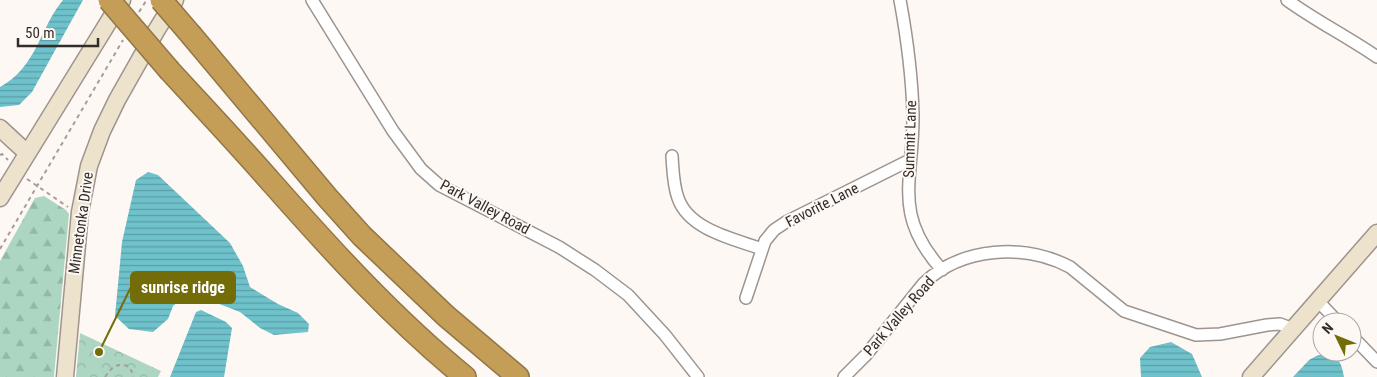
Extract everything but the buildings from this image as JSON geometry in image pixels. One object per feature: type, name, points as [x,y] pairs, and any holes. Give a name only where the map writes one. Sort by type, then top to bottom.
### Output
[{"type":"highway","points":[[109,0],[170,71],[361,281],[407,326],[465,377]]},
{"type":"highway","points":[[161,0],[362,236],[446,316],[518,377]]},
{"type":"street","points":[[0,198],[122,0]]},
{"type":"street","name":"Minnetonka Drive","points":[[65,377],[80,212],[90,166],[102,131],[156,31],[175,0]]},
{"type":"street","name":"Park Valley Road","points":[[312,0],[393,131],[421,170],[439,185],[559,247],[595,270],[628,296],[670,340],[698,377]]},
{"type":"street","name":"Summit Lane","points":[[900,0],[911,67],[913,136],[908,200],[911,219],[918,237],[927,254],[942,270]]},
{"type":"street","points":[[1287,0],[1377,57]]},
{"type":"street","points":[[0,128],[27,153]]},
{"type":"street","points":[[672,156],[676,192],[679,201],[690,217],[707,228],[762,249]]},
{"type":"street","name":"Favorite Lane","points":[[746,298],[764,241],[774,230],[786,222],[910,160]]},
{"type":"street","points":[[1251,377],[1377,232]]},
{"type":"street","name":"Park Valley Road","points":[[844,377],[866,355],[932,275],[974,256],[998,252],[1022,252],[1044,256],[1070,266],[1124,311],[1196,335],[1220,334],[1280,324],[1293,329]]},
{"type":"street","points":[[1317,300],[1328,312]]},
{"type":"street","points":[[1362,346],[1377,362]]},
{"type":"path","points":[[136,16],[146,0]]},
{"type":"path","points":[[0,249],[127,33]]},
{"type":"path","points":[[37,186],[66,207],[80,212]]},
{"type":"path","points":[[104,377],[111,368],[120,364],[128,366],[133,377]]},
{"type":"green space","points":[[44,196],[69,214],[54,377],[0,377],[0,261],[35,198]]},
{"type":"green space","points":[[80,333],[161,371],[158,377],[76,377]]},
{"type":"water","points":[[63,0],[83,0],[32,92],[19,105],[0,107],[0,87],[12,79],[30,58],[55,11]]},
{"type":"water","points":[[148,172],[158,175],[230,243],[243,266],[250,287],[278,304],[298,313],[309,324],[308,332],[274,335],[260,328],[240,312],[201,297],[186,295],[173,306],[168,319],[153,332],[129,329],[115,316],[122,242],[136,180]]},
{"type":"water","points":[[201,310],[226,322],[232,328],[224,377],[170,377],[196,312]]},
{"type":"water","points":[[1171,342],[1192,354],[1202,377],[1141,377],[1140,358],[1150,347]]},
{"type":"water","points":[[1312,358],[1312,362],[1339,362],[1344,377],[1293,377]]},
{"type":"place","name":"sunrise ridge","points":[[99,352]]}]
